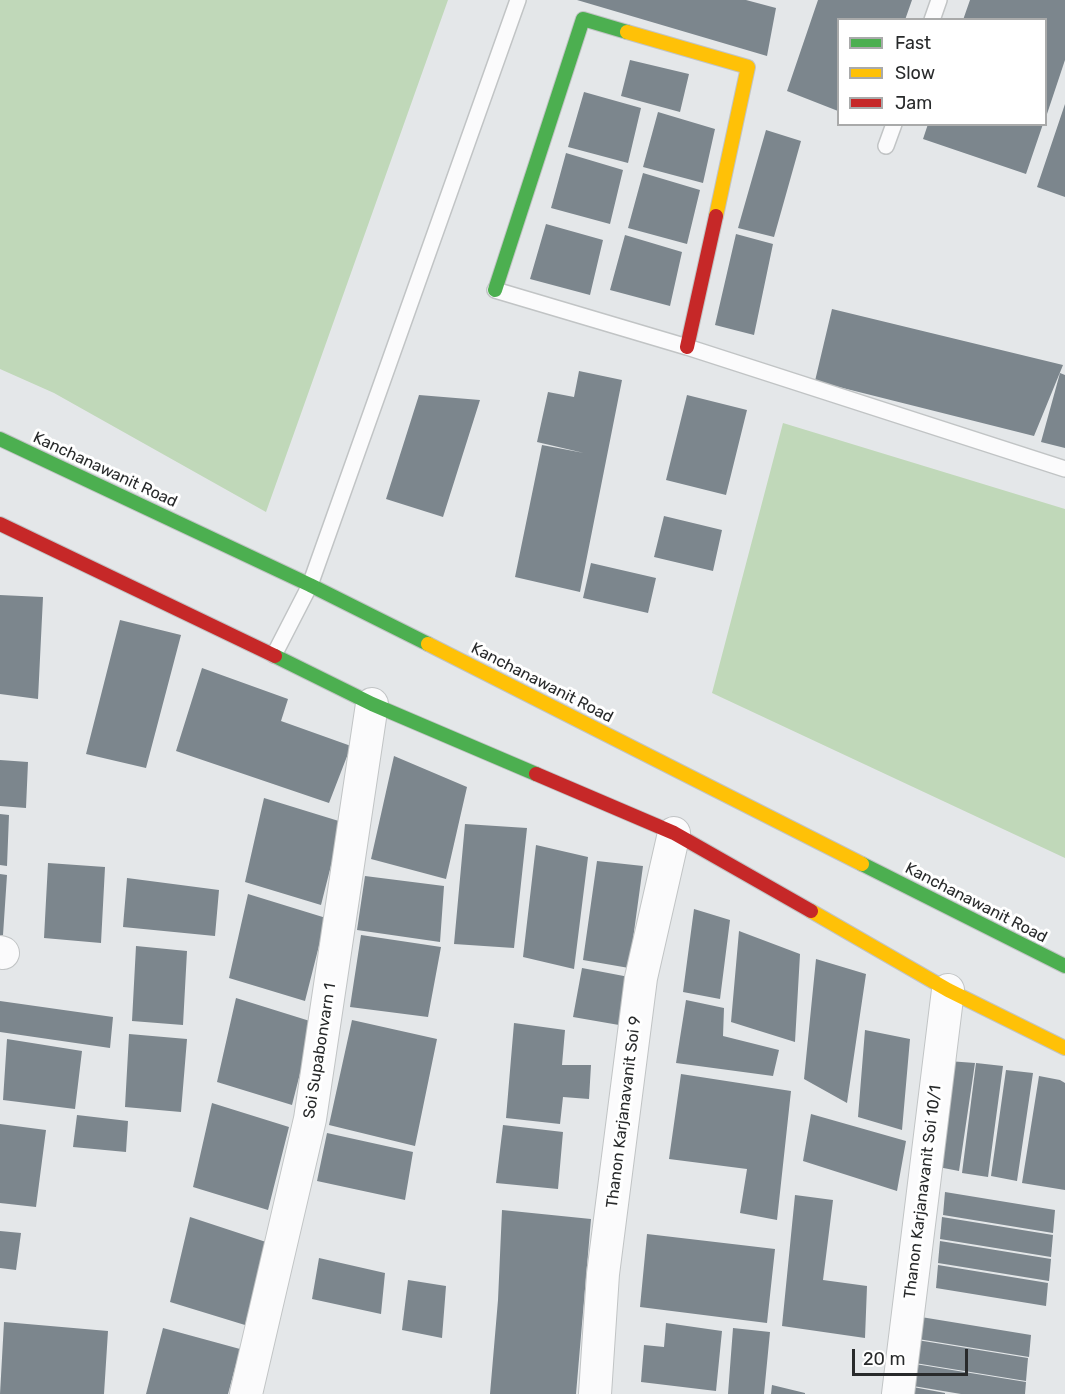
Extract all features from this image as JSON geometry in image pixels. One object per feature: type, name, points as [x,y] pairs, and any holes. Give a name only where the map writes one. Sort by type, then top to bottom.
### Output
[{"type":"main road","points":[[495,290],[584,19],[748,67],[687,347]]},
{"type":"main road","name":"Kanchanawanit Road","points":[[0,439],[310,585],[1065,966]]},
{"type":"main road","points":[[0,524],[372,704],[674,833],[948,990],[1065,1048]]},
{"type":"street","name":"Soi Supabonvarn 1","points":[[246,1394],[310,1119],[372,704]]},
{"type":"street","name":"Thanon Karjanavanit Soi 9","points":[[595,1394],[603,1274],[641,978],[674,833]]},
{"type":"street","name":"Thanon Karjanavanit Soi 10/1","points":[[898,1394],[948,990]]},
{"type":"lane","points":[[274,655],[310,585],[518,0]]},
{"type":"lane","points":[[933,18],[939,0]]},
{"type":"lane","points":[[886,146],[893,126]]},
{"type":"lane","points":[[495,290],[687,347],[1065,469]]},
{"type":"green space","points":[[0,0],[448,0],[266,512],[54,393],[0,369]]},
{"type":"green space","points":[[783,423],[1065,509],[1065,858],[712,693]]},
{"type":"building","points":[[577,0],[746,0],[776,8],[767,56]]},
{"type":"building","points":[[818,0],[912,0],[906,18],[837,18],[837,111],[787,91]]},
{"type":"building","points":[[970,0],[1065,0],[1065,60],[1047,114],[1047,18],[964,18]]},
{"type":"building","points":[[630,60],[689,74],[680,112],[621,96]]},
{"type":"building","points":[[584,92],[641,108],[628,163],[568,147]]},
{"type":"building","points":[[1065,104],[1065,197],[1037,187]]},
{"type":"building","points":[[658,112],[715,129],[703,183],[643,167]]},
{"type":"building","points":[[927,126],[1042,126],[1026,174],[923,139]]},
{"type":"building","points":[[766,130],[801,141],[774,237],[738,228]]},
{"type":"building","points":[[566,153],[623,170],[610,224],[551,208]]},
{"type":"building","points":[[643,173],[700,190],[687,244],[628,228]]},
{"type":"building","points":[[546,224],[603,240],[590,295],[530,279]]},
{"type":"building","points":[[736,234],[773,244],[754,335],[715,325]]},
{"type":"building","points":[[625,235],[682,252],[670,306],[610,290]]},
{"type":"building","points":[[832,309],[1063,365],[1034,436],[815,381]]},
{"type":"building","points":[[579,371],[622,380],[580,592],[515,577],[542,445],[584,453],[537,442],[548,392],[574,397]]},
{"type":"building","points":[[1060,373],[1065,375],[1065,448],[1041,442]]},
{"type":"building","points":[[419,395],[480,400],[443,517],[386,499]]},
{"type":"building","points":[[687,395],[747,410],[726,495],[666,480]]},
{"type":"building","points":[[664,516],[722,530],[713,571],[654,557]]},
{"type":"building","points":[[591,563],[656,578],[648,613],[583,598]]},
{"type":"building","points":[[0,595],[43,597],[38,699],[0,694]]},
{"type":"building","points":[[120,620],[181,635],[146,768],[86,754]]},
{"type":"building","points":[[202,668],[288,699],[281,721],[351,746],[329,803],[176,751]]},
{"type":"building","points":[[394,756],[467,787],[446,879],[371,859]]},
{"type":"building","points":[[0,760],[28,762],[26,808],[0,806]]},
{"type":"building","points":[[264,798],[342,822],[321,905],[245,882]]},
{"type":"building","points":[[0,814],[9,815],[7,866],[0,865]]},
{"type":"building","points":[[465,824],[527,828],[514,948],[454,944]]},
{"type":"building","points":[[536,845],[588,857],[574,969],[523,957]]},
{"type":"building","points":[[597,861],[643,866],[629,968],[583,960]]},
{"type":"building","points":[[48,863],[105,867],[101,943],[44,938]]},
{"type":"building","points":[[0,874],[7,875],[3,935],[0,935]]},
{"type":"building","points":[[365,876],[444,886],[440,942],[357,930]]},
{"type":"building","points":[[127,878],[219,890],[215,936],[123,927]]},
{"type":"building","points":[[248,894],[326,918],[305,1001],[229,978]]},
{"type":"building","points":[[694,909],[730,920],[720,999],[683,992]]},
{"type":"building","points":[[739,931],[800,954],[795,1042],[731,1022]]},
{"type":"building","points":[[361,935],[441,947],[428,1017],[350,1007]]},
{"type":"building","points":[[136,946],[187,951],[183,1025],[132,1021]]},
{"type":"building","points":[[816,959],[866,974],[847,1103],[804,1079]]},
{"type":"building","points":[[582,968],[629,977],[619,1025],[573,1017]]},
{"type":"building","points":[[236,998],[313,1022],[292,1105],[217,1082]]},
{"type":"building","points":[[686,1000],[724,1008],[723,1036],[779,1050],[773,1076],[676,1063]]},
{"type":"building","points":[[0,1001],[113,1017],[110,1048],[0,1032]]},
{"type":"building","points":[[352,1020],[437,1039],[415,1146],[329,1125]]},
{"type":"building","points":[[514,1023],[565,1030],[562,1065],[591,1065],[589,1099],[563,1097],[560,1124],[506,1118]]},
{"type":"building","points":[[865,1030],[910,1039],[902,1130],[858,1117]]},
{"type":"building","points":[[129,1034],[187,1039],[181,1112],[125,1107]]},
{"type":"building","points":[[7,1039],[82,1051],[75,1109],[3,1100]]},
{"type":"building","points":[[948,1061],[975,1063],[959,1171],[933,1166]]},
{"type":"building","points":[[976,1063],[1003,1066],[988,1177],[962,1173]]},
{"type":"building","points":[[1006,1070],[1033,1073],[1017,1181],[991,1176]]},
{"type":"building","points":[[681,1074],[791,1091],[777,1220],[740,1213],[747,1169],[669,1159]]},
{"type":"building","points":[[1039,1076],[1065,1083],[1065,1190],[1022,1183]]},
{"type":"building","points":[[212,1103],[289,1127],[268,1210],[193,1187]]},
{"type":"building","points":[[811,1114],[906,1141],[897,1191],[803,1161]]},
{"type":"building","points":[[77,1115],[128,1121],[126,1152],[73,1147]]},
{"type":"building","points":[[0,1124],[46,1130],[36,1207],[0,1203]]},
{"type":"building","points":[[503,1125],[563,1132],[558,1189],[496,1183]]},
{"type":"building","points":[[327,1133],[413,1152],[405,1200],[317,1181]]},
{"type":"building","points":[[945,1192],[1055,1210],[1053,1233],[943,1215]]},
{"type":"building","points":[[795,1195],[833,1200],[823,1280],[867,1286],[865,1338],[782,1326]]},
{"type":"building","points":[[502,1210],[591,1219],[576,1394],[490,1394],[498,1300]]},
{"type":"building","points":[[190,1217],[266,1242],[245,1325],[170,1302]]},
{"type":"building","points":[[942,1217],[1053,1235],[1051,1257],[940,1239]]},
{"type":"building","points":[[0,1231],[21,1233],[16,1270],[0,1268]]},
{"type":"building","points":[[647,1234],[775,1249],[767,1323],[640,1307]]},
{"type":"building","points":[[940,1241],[1051,1259],[1049,1281],[938,1263]]},
{"type":"building","points":[[319,1258],[385,1273],[381,1314],[312,1299]]},
{"type":"building","points":[[938,1265],[1048,1283],[1046,1306],[936,1288]]},
{"type":"building","points":[[408,1280],[446,1286],[442,1338],[402,1330]]},
{"type":"building","points":[[921,1317],[1031,1335],[1029,1357],[918,1339]]},
{"type":"building","points":[[4,1322],[108,1331],[104,1394],[0,1394]]},
{"type":"building","points":[[666,1323],[722,1331],[716,1391],[641,1382],[644,1345],[664,1347]]},
{"type":"building","points":[[163,1328],[240,1349],[228,1394],[146,1394]]},
{"type":"building","points":[[733,1328],[770,1332],[764,1394],[728,1394]]},
{"type":"building","points":[[917,1340],[1028,1358],[1026,1381],[915,1363]]},
{"type":"building","points":[[915,1364],[1026,1382],[1025,1394],[961,1394],[913,1386]]},
{"type":"building","points":[[772,1385],[805,1393],[805,1394],[771,1394]]},
{"type":"building","points":[[913,1387],[945,1393],[945,1394],[912,1394]]},
{"type":"traffic: fast","points":[[495,290],[583,19],[627,32]]},
{"type":"traffic: fast","points":[[0,439],[310,585],[428,644]]},
{"type":"traffic: fast","points":[[275,656],[372,704],[536,774]]},
{"type":"traffic: fast","points":[[862,864],[1065,966]]},
{"type":"traffic: slow","points":[[627,32],[748,67],[716,216]]},
{"type":"traffic: slow","points":[[428,644],[862,864]]},
{"type":"traffic: slow","points":[[811,911],[948,990],[1065,1048]]},
{"type":"traffic: jam","points":[[687,347],[716,216]]},
{"type":"traffic: jam","points":[[0,524],[275,656]]},
{"type":"traffic: jam","points":[[536,774],[674,833],[811,911]]}]
